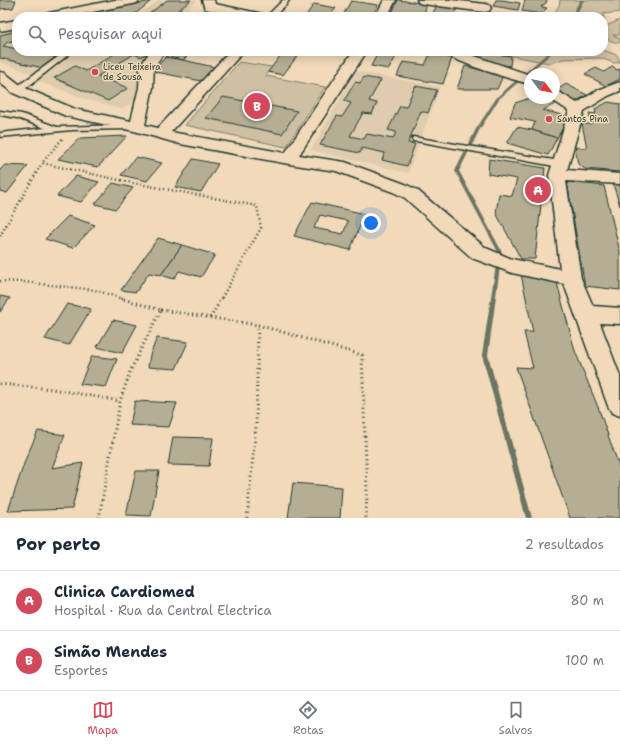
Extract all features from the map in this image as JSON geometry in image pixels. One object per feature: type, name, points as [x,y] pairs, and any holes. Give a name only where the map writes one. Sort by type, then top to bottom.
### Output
[{"type":"street","points":[[74,12],[133,0]]},
{"type":"street","points":[[384,12],[390,0]]},
{"type":"street","points":[[423,0],[485,8]]},
{"type":"street","points":[[208,5],[238,12]]},
{"type":"street","points":[[0,27],[12,25]]},
{"type":"street","points":[[137,127],[146,86],[147,67],[153,56]]},
{"type":"street","points":[[162,134],[232,56]]},
{"type":"street","points":[[289,160],[357,56]]},
{"type":"street","points":[[468,56],[524,78]]},
{"type":"street","points":[[0,76],[18,90],[71,113],[162,134],[289,160],[339,166],[399,188],[411,194],[479,253],[490,259],[517,268],[571,278]]},
{"type":"street","points":[[620,86],[604,92],[577,108],[559,170],[571,278],[620,404]]},
{"type":"street","points":[[560,98],[577,108]]},
{"type":"street","points":[[559,170],[620,179]]},
{"type":"street","points":[[586,314],[620,316]]},
{"type":"lane","points":[[275,12],[284,4],[286,0]]},
{"type":"lane","points":[[18,90],[63,56]]},
{"type":"lane","points":[[0,113],[19,116],[57,130]]},
{"type":"lane","points":[[0,136],[72,128],[137,127]]},
{"type":"lane","points":[[416,139],[480,150],[559,170]]},
{"type":"path","points":[[0,236],[42,163],[72,128]]},
{"type":"path","points":[[42,163],[133,183],[257,206],[261,228],[210,318]]},
{"type":"path","points":[[0,281],[24,282],[95,290],[161,310],[258,325],[362,354],[367,491],[366,518]]},
{"type":"path","points":[[98,518],[120,400],[131,368],[161,310]]},
{"type":"path","points":[[247,518],[256,426],[258,325]]},
{"type":"path","points":[[0,384],[52,389],[120,400]]},
{"type":"shaded area","points":[[159,0],[197,0],[184,12],[143,12]]},
{"type":"shaded area","points":[[560,0],[620,0],[620,12],[608,13],[608,12],[555,12],[559,6]]},
{"type":"shaded area","points":[[620,20],[620,35],[613,35],[620,39],[620,42],[618,43],[608,40],[608,25]]},
{"type":"shaded area","points":[[12,27],[12,56],[62,56],[36,75],[0,62],[0,30]]},
{"type":"shaded area","points":[[608,52],[617,55],[620,62],[614,63],[600,58],[563,59],[549,63],[512,56],[608,56]]},
{"type":"shaded area","name":"Liceu Teixeira de Sousa","points":[[71,56],[148,56],[142,63],[138,99],[122,109],[88,100],[38,81]]},
{"type":"shaded area","points":[[239,62],[272,67],[266,76],[325,87],[286,147],[185,125]]},
{"type":"shaded area","points":[[356,71],[440,87],[408,173],[311,150]]},
{"type":"building","points":[[0,0],[16,0],[13,8],[0,9]]},
{"type":"building","points":[[167,0],[191,0],[176,12],[151,12]]},
{"type":"building","points":[[398,0],[427,4],[425,12],[392,12]]},
{"type":"building","points":[[496,0],[520,3],[518,10],[493,6]]},
{"type":"building","points":[[525,0],[547,0],[541,7],[547,8],[543,12],[522,11]]},
{"type":"building","points":[[151,1],[138,12],[97,12]]},
{"type":"building","points":[[351,1],[378,5],[374,12],[345,12]]},
{"type":"building","points":[[314,4],[336,8],[333,12],[308,12]]},
{"type":"building","points":[[437,5],[457,8],[456,12],[434,12]]},
{"type":"building","points":[[12,32],[12,41],[3,46],[12,48],[12,56],[56,57],[43,68],[0,58],[0,35]]},
{"type":"building","name":"Liceu Teixeira de Sousa","points":[[111,56],[131,56],[98,76],[128,88],[108,101],[54,78],[75,66],[86,71]]},
{"type":"building","points":[[167,56],[187,56],[183,60],[166,57]]},
{"type":"building","points":[[280,56],[297,56],[283,75],[268,72]]},
{"type":"building","points":[[376,56],[396,56],[389,69],[371,66]]},
{"type":"building","points":[[429,56],[452,58],[443,84],[397,76],[403,62],[425,65]]},
{"type":"building","points":[[479,56],[511,56],[510,66],[490,63],[478,58]]},
{"type":"building","points":[[166,57],[214,67],[201,81],[156,72],[156,67]]},
{"type":"building","points":[[465,66],[503,76],[497,89],[457,89]]},
{"type":"building","points":[[612,67],[617,70],[620,69],[620,79],[606,86],[585,74],[596,68],[604,72]]},
{"type":"building","points":[[364,77],[381,80],[369,101],[377,103],[372,114],[363,113],[350,136],[364,139],[367,134],[393,139],[396,132],[388,130],[400,106],[406,107],[415,86],[437,90],[428,113],[421,111],[408,143],[415,144],[407,166],[382,160],[385,153],[362,148],[360,153],[320,145],[337,116],[342,117],[351,103],[344,101],[355,82],[360,83]]},
{"type":"building","points":[[566,84],[587,95],[575,102],[560,95],[560,88]]},
{"type":"building","points":[[223,97],[297,111],[282,134],[206,118]]},
{"type":"building","points":[[524,100],[524,104],[555,104],[543,110],[569,117],[557,138],[532,130],[535,122],[510,117],[515,103]]},
{"type":"building","points":[[608,102],[620,104],[620,172],[585,169],[578,164],[575,147],[587,148],[582,124],[591,124],[589,113],[596,114],[595,109]]},
{"type":"building","points":[[517,127],[557,138],[548,155],[507,143]]},
{"type":"building","points":[[127,136],[98,167],[58,159],[80,138]]},
{"type":"building","points":[[136,157],[162,163],[147,181],[121,175]]},
{"type":"building","points":[[193,159],[218,164],[201,192],[175,187]]},
{"type":"building","points":[[489,159],[545,168],[535,259],[521,259],[496,213],[499,194],[512,196],[517,179],[488,174]]},
{"type":"building","points":[[5,165],[28,166],[7,193],[0,191],[0,170]]},
{"type":"building","points":[[76,176],[99,182],[81,202],[57,196]]},
{"type":"building","points":[[567,182],[604,186],[620,252],[620,290],[585,286]]},
{"type":"building","points":[[113,183],[133,188],[116,209],[95,204]]},
{"type":"building","points":[[613,184],[620,184],[620,206]]},
{"type":"building","points":[[312,202],[365,214],[350,250],[294,236]],"holes":[[[320,215],[348,221],[343,234],[314,228]]]},
{"type":"building","points":[[68,216],[95,225],[73,248],[45,239]]},
{"type":"building","points":[[158,238],[182,245],[161,275],[149,273],[136,292],[121,290]]},
{"type":"building","points":[[182,245],[215,255],[201,277],[179,271],[174,279],[161,275]]},
{"type":"building","points":[[521,274],[556,279],[575,351],[598,407],[620,469],[620,518],[570,518],[516,367],[533,368],[524,332],[533,332]]},
{"type":"building","points":[[0,296],[10,298],[0,312]]},
{"type":"building","points":[[67,304],[91,309],[69,345],[45,339]]},
{"type":"building","points":[[113,320],[137,325],[122,353],[97,347]]},
{"type":"building","points":[[157,338],[188,342],[176,369],[148,367],[150,355]]},
{"type":"building","points":[[92,356],[117,359],[106,387],[80,384]]},
{"type":"building","points":[[135,401],[177,403],[169,427],[130,425]]},
{"type":"building","points":[[38,431],[65,435],[52,468],[83,463],[72,509],[8,511],[26,458]]},
{"type":"building","points":[[173,437],[213,438],[209,466],[168,465]]},
{"type":"building","points":[[136,471],[159,471],[151,516],[126,515]]},
{"type":"building","points":[[293,483],[342,487],[340,518],[288,518]]},
{"type":"waterway","points":[[576,12],[582,0]]},
{"type":"waterway","points":[[529,518],[485,355],[500,252],[457,171],[478,129],[498,98],[546,56]]},
{"type":"place","name":"Liceu Teixeira de Sousa","points":[[95,72]]},
{"type":"place","name":"Simão Mendes","points":[[257,106]]},
{"type":"place","name":"Santos Pina","points":[[549,119]]},
{"type":"place","name":"Clinica Cardiomed","points":[[538,190]]}]
